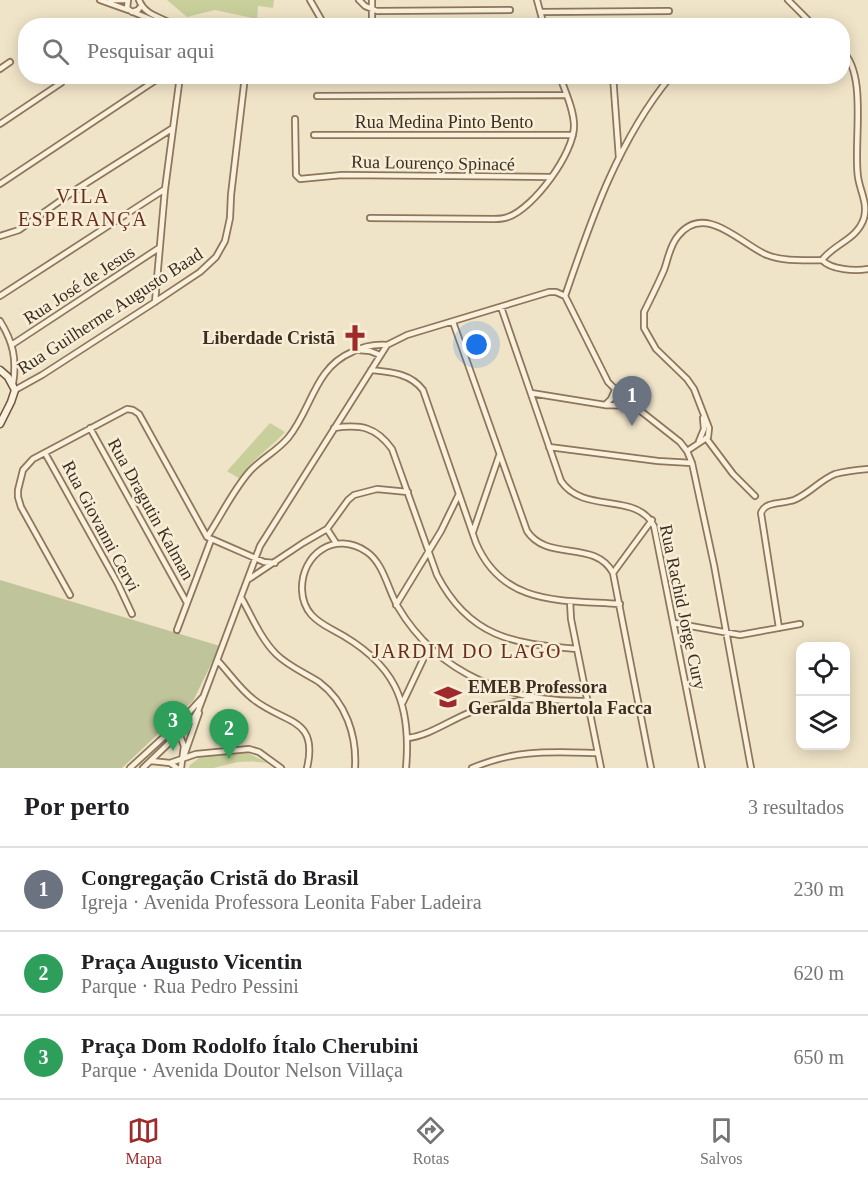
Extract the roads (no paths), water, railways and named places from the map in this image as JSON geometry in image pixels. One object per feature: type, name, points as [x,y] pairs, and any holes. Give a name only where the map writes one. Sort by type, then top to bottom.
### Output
[{"type":"street","points":[[100,0],[148,18]]},
{"type":"street","points":[[111,0],[128,0],[127,5],[131,11]]},
{"type":"street","points":[[139,0],[141,6],[159,18]]},
{"type":"street","points":[[310,0],[320,18]]},
{"type":"street","points":[[359,0],[372,10],[510,10]]},
{"type":"street","points":[[372,0],[372,18]]},
{"type":"street","points":[[537,0],[542,18]]},
{"type":"street","points":[[788,0],[806,18]]},
{"type":"street","points":[[131,11],[138,10],[141,6]]},
{"type":"street","points":[[541,12],[669,11]]},
{"type":"street","points":[[687,451],[706,438],[710,431],[691,384],[656,349],[643,323],[644,312],[677,236],[691,226],[706,223],[729,231],[768,256],[797,261],[822,260],[856,232],[867,209],[858,175],[859,105],[850,60]]},
{"type":"street","points":[[0,69],[10,62]]},
{"type":"street","points":[[0,124],[60,84]]},
{"type":"street","points":[[0,184],[150,84]]},
{"type":"street","points":[[155,302],[165,189],[179,84]]},
{"type":"street","name":"Rua Guilherme Augusto Baad","points":[[14,387],[42,375],[155,302],[210,264],[221,250],[230,218],[244,84]]},
{"type":"street","points":[[370,218],[501,219],[512,215],[541,191],[568,148],[573,135],[573,115],[563,84]]},
{"type":"street","points":[[614,84],[619,160]]},
{"type":"street","points":[[665,84],[651,103],[597,204],[565,296],[599,367],[615,390],[673,436],[687,451],[692,463],[714,565],[751,768]]},
{"type":"street","points":[[317,96],[566,95]]},
{"type":"street","name":"Rua Lourenço Spinacé","points":[[295,119],[296,175],[301,180],[316,176],[551,177]]},
{"type":"street","points":[[0,236],[19,230],[77,189],[173,128]]},
{"type":"street","name":"Rua Medina Pinto Bento","points":[[314,135],[573,135]]},
{"type":"street","points":[[0,296],[165,189]]},
{"type":"street","name":"Rua José de Jesus","points":[[13,344],[159,248]]},
{"type":"street","points":[[822,260],[842,268],[868,269]]},
{"type":"street","points":[[170,762],[179,768],[188,748],[205,695],[266,535],[387,345],[406,335],[553,292],[565,296]]},
{"type":"street","name":"Rua Rachid Jorge Cury","points":[[501,307],[561,481],[572,493],[589,500],[634,508],[652,520],[658,538],[702,768]]},
{"type":"street","points":[[0,321],[13,344],[15,373],[11,402],[0,424]]},
{"type":"street","points":[[453,322],[499,456],[524,523],[532,538],[548,547],[594,555],[606,562],[613,573],[651,768]]},
{"type":"street","points":[[177,630],[209,538],[248,474],[289,437],[321,376],[335,362],[356,350],[373,344],[387,345]]},
{"type":"street","points":[[356,350],[370,351],[380,355]]},
{"type":"street","points":[[0,370],[14,387]]},
{"type":"street","points":[[371,370],[406,376],[413,379],[423,390],[483,559],[501,579],[533,595],[570,601],[620,604]]},
{"type":"street","points":[[605,405],[615,390]]},
{"type":"street","points":[[531,393],[605,405],[634,406]]},
{"type":"street","points":[[70,594],[21,507],[18,490],[23,470],[33,459],[127,408],[136,411],[209,538],[256,558],[275,563]]},
{"type":"street","points":[[699,441],[704,429],[702,409]]},
{"type":"street","points":[[334,428],[363,427],[370,429],[384,439],[392,449],[428,551],[447,593],[461,610],[480,625],[506,639],[577,649]]},
{"type":"street","name":"Rua Dragutin Kalman","points":[[90,428],[187,603]]},
{"type":"street","points":[[706,438],[733,474],[755,495]]},
{"type":"street","points":[[549,447],[692,463]]},
{"type":"street","name":"Rua Giovanni Cervi","points":[[45,453],[118,584],[132,614]]},
{"type":"street","points":[[473,532],[499,456]]},
{"type":"street","points":[[779,628],[761,513],[764,507],[796,499],[823,480],[837,474],[868,469]]},
{"type":"street","points":[[249,579],[327,529],[348,500],[361,492],[387,489],[408,492]]},
{"type":"street","points":[[396,605],[441,531],[459,494]]},
{"type":"street","points":[[613,573],[652,520]]},
{"type":"street","points":[[327,529],[336,543]]},
{"type":"street","points":[[316,535],[320,549]]},
{"type":"street","points":[[406,768],[407,738],[403,702],[392,678],[374,658],[351,640],[316,620],[306,608],[302,592],[303,578],[311,560],[320,549],[336,543],[351,545],[371,555],[396,605],[429,647],[459,671],[475,679],[539,699]]},
{"type":"street","points":[[242,599],[276,654],[327,689],[339,703],[351,726],[355,740],[355,768]]},
{"type":"street","points":[[570,601],[571,619],[601,768]]},
{"type":"street","points":[[674,623],[740,635],[800,624]]},
{"type":"street","points":[[403,702],[429,647]]},
{"type":"street","points":[[218,661],[253,699],[296,724],[307,735],[310,749],[307,768]]},
{"type":"street","points":[[130,768],[174,728],[205,695]]},
{"type":"street","points":[[407,738],[420,736],[458,718],[501,703],[539,699],[588,701]]},
{"type":"street","points":[[143,768],[192,721],[202,704]]},
{"type":"street","points":[[181,721],[192,721]]},
{"type":"street","points":[[191,739],[192,721]]},
{"type":"street","points":[[174,728],[180,733],[184,742],[183,759]]},
{"type":"street","points":[[188,748],[196,754]]},
{"type":"street","points":[[151,760],[170,762],[196,754],[249,749],[259,752],[281,768]]},
{"type":"street","points":[[472,768],[502,757],[527,752],[598,753]]},
{"type":"place","name":"Liberdade Cristã","points":[[355,338]]},
{"type":"place","name":"Congregação Cristã do Brasil","points":[[632,426]]},
{"type":"place","name":"EMEB Professora Geralda Bhertola Facca","points":[[448,697]]},
{"type":"place","name":"Praça Dom Rodolfo Ítalo Cherubini","points":[[173,751]]},
{"type":"place","name":"Praça Augusto Vicentin","points":[[229,759]]},
{"type":"district","name":"VILA ESPERANÇA","points":[[83,208]]},
{"type":"district","name":"JARDIM DO LAGO","points":[[467,651]]}]
